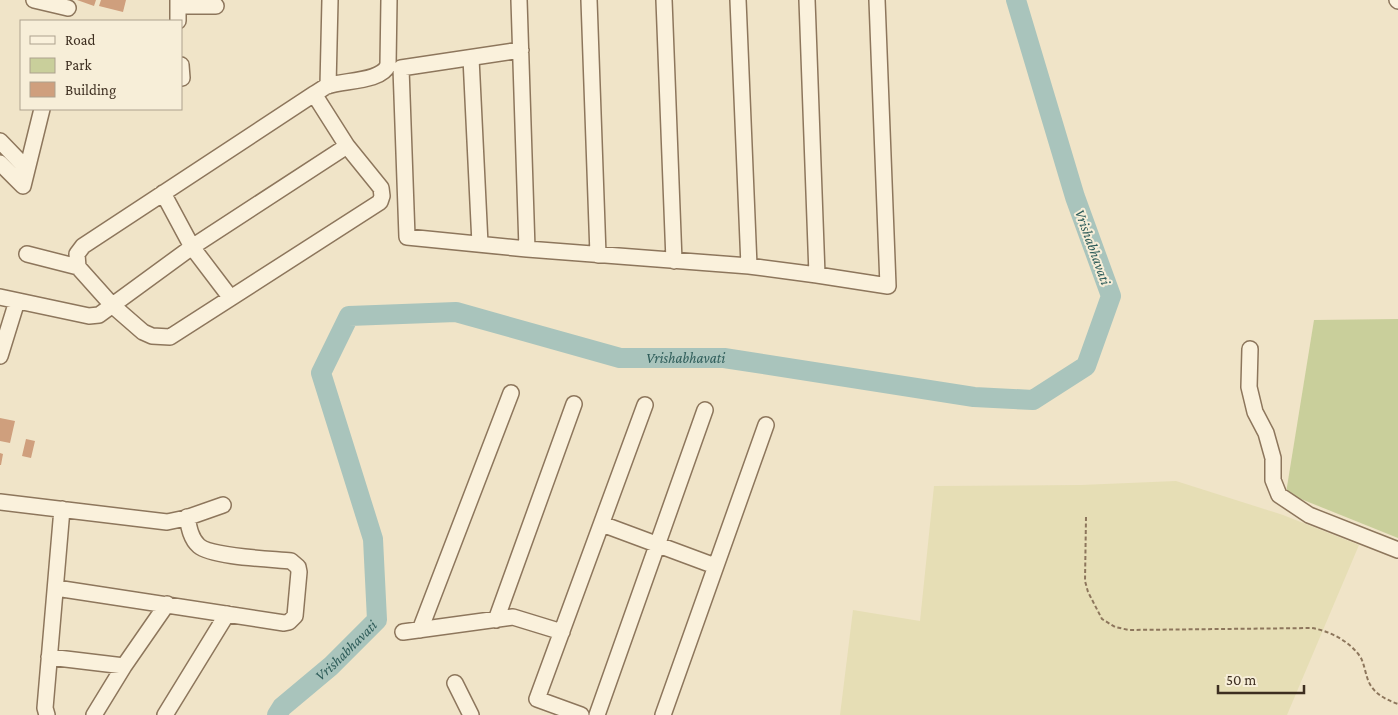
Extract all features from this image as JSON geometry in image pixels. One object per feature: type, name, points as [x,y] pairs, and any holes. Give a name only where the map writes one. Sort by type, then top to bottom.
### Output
[{"type":"street","points":[[34,0],[68,10]]},
{"type":"street","points":[[328,86],[330,0]]},
{"type":"street","points":[[78,267],[77,254],[83,246],[314,94],[328,86],[375,76],[387,68],[389,0]]},
{"type":"street","points":[[519,0],[527,249]]},
{"type":"street","points":[[589,0],[598,255]]},
{"type":"street","points":[[664,0],[674,260]]},
{"type":"street","points":[[738,0],[748,266]]},
{"type":"street","points":[[807,0],[817,275]]},
{"type":"street","points":[[521,50],[401,68],[408,237],[527,249],[748,266],[888,286],[877,0]]},
{"type":"street","points":[[178,9],[216,6]]},
{"type":"street","points":[[471,58],[480,244]]},
{"type":"street","points":[[27,254],[78,267],[112,305],[143,332],[152,336],[170,337],[380,202],[382,196],[381,188],[347,146],[314,94]]},
{"type":"street","points":[[0,163],[23,186],[42,110]]},
{"type":"street","points":[[0,141],[28,169]]},
{"type":"street","points":[[0,297],[89,316],[99,315],[192,247],[347,146]]},
{"type":"street","points":[[163,194],[192,247],[230,297]]},
{"type":"street","points":[[0,356],[17,301]]},
{"type":"street","points":[[1250,349],[1249,387],[1255,412],[1266,433],[1273,458],[1273,480],[1279,495],[1309,515],[1398,550]]},
{"type":"street","points":[[420,630],[511,393]]},
{"type":"street","points":[[496,620],[574,404]]},
{"type":"street","points":[[582,715],[537,699],[645,405]]},
{"type":"street","points":[[597,715],[705,410]]},
{"type":"street","points":[[663,715],[766,425]]},
{"type":"street","points":[[0,502],[167,522],[223,505]]},
{"type":"street","points":[[47,715],[45,708],[62,510]]},
{"type":"street","points":[[56,588],[284,623],[289,622],[295,616],[300,572],[298,567],[291,561],[212,552],[199,546],[191,534],[188,517]]},
{"type":"street","points":[[602,524],[715,566]]},
{"type":"street","points":[[94,715],[124,666],[167,604]]},
{"type":"street","points":[[165,715],[227,614]]},
{"type":"street","points":[[403,632],[513,618],[562,632]]},
{"type":"street","points":[[49,657],[124,666]]},
{"type":"street","points":[[455,683],[470,715]]},
{"type":"path","points":[[1086,517],[1085,581],[1088,592],[1102,619],[1115,627],[1129,630],[1321,629],[1336,636],[1353,648],[1362,660],[1368,682],[1376,693],[1388,701],[1398,704]]},
{"type":"shaded area","points":[[1176,481],[1283,515],[1359,545],[1287,715],[840,715],[853,610],[920,621],[934,486],[1081,485]]},
{"type":"green space","points":[[1398,319],[1398,538],[1286,493],[1314,320]]},
{"type":"building","points":[[77,0],[96,0],[94,6]]},
{"type":"building","points":[[101,0],[126,0],[123,12],[99,6]]},
{"type":"building","points":[[0,418],[15,421],[10,443],[0,441]]},
{"type":"building","points":[[26,439],[35,441],[31,458],[22,456]]},
{"type":"building","points":[[0,453],[3,454],[1,465],[0,465]]},
{"type":"waterway","name":"Vrishabhavati","points":[[277,715],[282,707],[331,666],[377,620],[373,539],[321,373],[349,316],[456,312],[620,358],[724,358],[974,397],[1033,400],[1086,366],[1111,296],[1075,197],[1016,0]]}]
